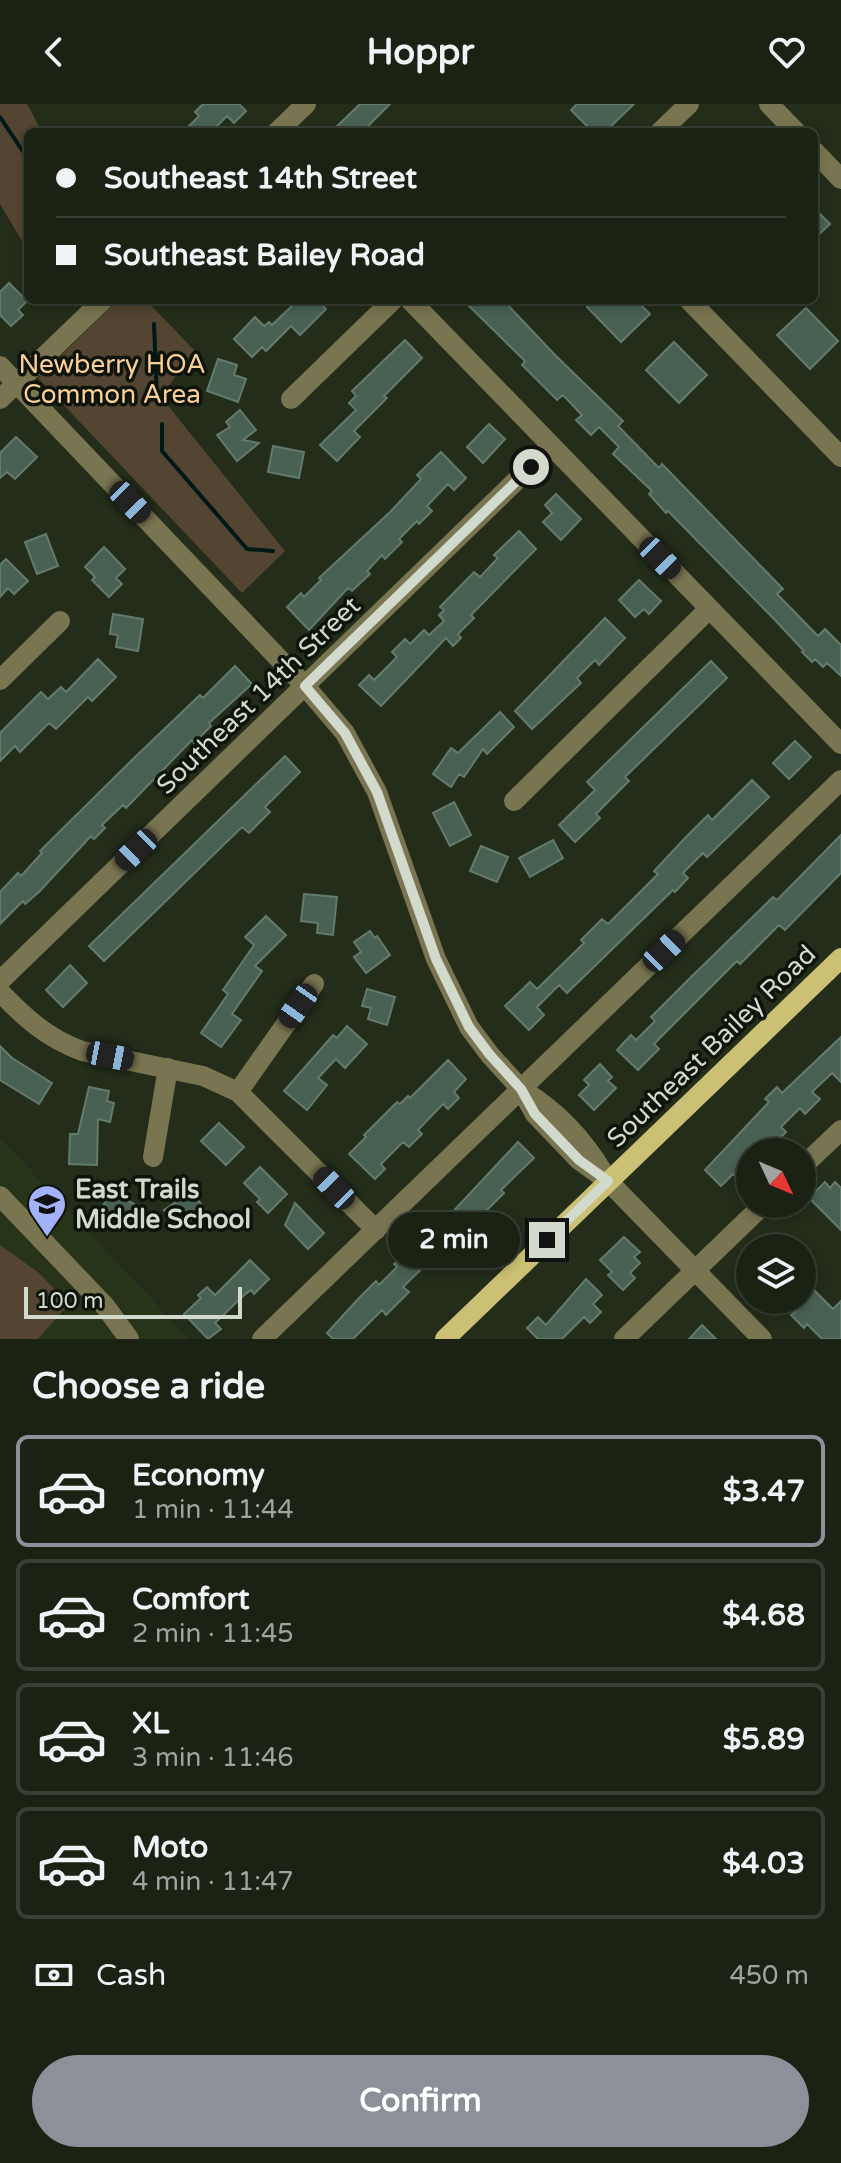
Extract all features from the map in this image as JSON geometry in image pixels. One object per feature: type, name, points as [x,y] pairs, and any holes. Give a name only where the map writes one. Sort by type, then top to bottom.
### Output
[{"type":"main road","name":"Southeast Bailey Road","points":[[445,1339],[841,958]]},
{"type":"street","points":[[281,128],[306,104]]},
{"type":"street","points":[[664,128],[689,104]]},
{"type":"street","points":[[769,104],[792,128]]},
{"type":"street","points":[[818,155],[841,179]]},
{"type":"street","points":[[0,399],[99,304]]},
{"type":"street","points":[[291,399],[389,304]]},
{"type":"street","points":[[414,304],[841,744]]},
{"type":"street","points":[[693,304],[841,457]]},
{"type":"street","points":[[0,366],[305,686],[345,733],[377,792],[436,959],[469,1027],[521,1089],[545,1104],[590,1150],[608,1181],[762,1339]]},
{"type":"street","name":"Southeast 14th Street","points":[[0,981],[552,446]]},
{"type":"street","points":[[514,801],[709,609]]},
{"type":"street","points":[[0,680],[60,621]]},
{"type":"street","points":[[262,1339],[841,780]]},
{"type":"street","points":[[238,1092],[314,984]]},
{"type":"street","points":[[0,992],[29,1022],[63,1044],[82,1051],[203,1076],[238,1092],[376,1230]]},
{"type":"street","points":[[153,1157],[168,1068]]},
{"type":"street","points":[[816,1154],[841,1130]]},
{"type":"street","points":[[0,1196],[105,1306],[129,1339]]},
{"type":"street","points":[[624,1339],[750,1218]]},
{"type":"shaded area","name":"East Trails Middle School","points":[[0,1138],[189,1339],[0,1339]]},
{"type":"green space","points":[[0,104],[27,104],[40,128],[24,128],[24,244],[0,204]]},
{"type":"green space","name":"Newberry HOA Common Area","points":[[114,304],[150,304],[194,350],[161,397],[285,551],[242,593],[38,378]]},
{"type":"green space","points":[[0,1245],[39,1273],[69,1304],[38,1339],[0,1339]]},
{"type":"building","points":[[203,104],[239,104],[246,111],[234,123],[227,116],[215,128],[187,128],[199,116],[195,112]]},
{"type":"building","points":[[360,104],[390,104],[366,128],[335,128]]},
{"type":"building","points":[[577,104],[634,104],[609,128],[589,128],[571,110]]},
{"type":"building","points":[[818,212],[830,224],[818,235]]},
{"type":"building","points":[[9,283],[24,298],[24,304],[18,310],[23,315],[11,326],[0,315],[0,292]]},
{"type":"building","points":[[294,304],[321,304],[326,309],[300,335],[291,326],[266,351],[262,347],[252,357],[234,339],[255,317],[264,326],[269,322],[272,325]]},
{"type":"building","points":[[467,304],[507,304],[623,421],[618,426],[659,468],[662,464],[783,589],[777,594],[818,636],[825,629],[841,645],[841,676],[827,663],[823,667],[815,659],[812,662],[772,617],[668,511],[666,513],[649,494],[652,491],[613,454],[619,447],[599,427],[591,435],[576,420],[582,415],[563,395],[557,400],[522,365],[525,361]]},
{"type":"building","points":[[590,304],[640,304],[650,314],[621,342],[587,307]]},
{"type":"building","points":[[806,308],[838,341],[810,369],[777,335]]},
{"type":"building","points":[[405,340],[422,358],[354,431],[360,437],[337,461],[320,445],[356,410],[349,403],[356,396],[352,391]]},
{"type":"building","points":[[674,342],[707,375],[679,403],[646,370]]},
{"type":"building","points":[[218,359],[237,365],[234,375],[246,379],[238,402],[207,391]]},
{"type":"building","points":[[240,410],[256,430],[243,440],[259,443],[237,461],[217,435],[230,427],[226,422]]},
{"type":"building","points":[[489,424],[505,439],[483,463],[467,447]]},
{"type":"building","points":[[16,437],[37,457],[15,479],[7,472],[0,478],[0,453]]},
{"type":"building","points":[[273,446],[304,452],[299,478],[268,472]]},
{"type":"building","points":[[441,452],[466,478],[454,490],[448,484],[427,506],[432,511],[419,524],[417,521],[399,539],[402,542],[385,559],[382,555],[367,571],[370,574],[352,591],[348,588],[309,630],[287,607],[301,593],[304,597],[321,580],[319,578],[390,512],[421,479],[417,475]]},
{"type":"building","points":[[556,494],[581,519],[561,540],[543,522],[552,513],[545,505]]},
{"type":"building","points":[[519,531],[536,549],[471,615],[474,618],[458,634],[461,638],[453,646],[446,638],[381,706],[359,685],[369,675],[374,680],[397,657],[392,652],[405,639],[410,644],[424,630],[429,635],[444,621],[439,615],[444,610],[440,607],[474,572],[480,577],[498,558],[494,555]]},
{"type":"building","points":[[46,534],[58,566],[37,574],[25,542]]},
{"type":"building","points":[[104,547],[125,569],[116,578],[122,584],[109,597],[92,580],[95,577],[85,567]]},
{"type":"building","points":[[6,559],[28,581],[14,594],[8,588],[0,597],[0,565]]},
{"type":"building","points":[[639,580],[661,601],[649,614],[644,609],[635,617],[619,600]]},
{"type":"building","points":[[113,614],[143,619],[138,651],[116,647],[118,635],[110,634]]},
{"type":"building","points":[[605,618],[625,638],[599,665],[595,660],[577,678],[581,683],[532,729],[515,711]]},
{"type":"building","points":[[98,659],[116,677],[92,701],[88,697],[56,729],[49,723],[20,752],[15,746],[0,761],[0,733],[41,692],[48,699],[61,687],[66,692]]},
{"type":"building","points":[[711,661],[727,678],[625,777],[629,781],[596,814],[600,818],[575,842],[559,825],[595,790],[587,782]]},
{"type":"building","points":[[235,666],[252,684],[126,808],[123,805],[102,825],[105,828],[94,839],[91,836],[39,892],[25,904],[23,901],[0,924],[0,892],[18,873],[21,876],[42,853],[40,851],[133,759]]},
{"type":"building","points":[[500,712],[514,727],[487,754],[483,749],[464,777],[459,774],[451,787],[433,774],[451,748],[458,753]]},
{"type":"building","points":[[795,741],[811,757],[789,779],[773,763]]},
{"type":"building","points":[[285,756],[300,772],[265,807],[270,812],[249,833],[242,827],[104,961],[89,946]]},
{"type":"building","points":[[752,780],[769,797],[707,857],[703,853],[683,873],[688,878],[675,892],[673,890],[567,993],[559,985],[537,1007],[544,1015],[529,1030],[505,1006],[530,982],[537,989],[584,943],[581,940],[602,919],[608,924],[658,874],[654,871],[708,815],[712,820]]},
{"type":"building","points":[[454,802],[471,835],[450,846],[433,813]]},
{"type":"building","points":[[841,835],[841,873],[785,930],[779,925],[740,964],[737,961],[654,1044],[659,1049],[638,1070],[617,1050],[631,1035],[636,1040],[655,1021],[651,1017],[687,981],[773,897],[777,900]]},
{"type":"building","points":[[553,840],[563,858],[530,877],[519,858]]},
{"type":"building","points":[[481,846],[508,857],[497,882],[470,871]]},
{"type":"building","points":[[304,894],[337,897],[333,935],[317,933],[318,923],[301,921]]},
{"type":"building","points":[[266,916],[286,935],[255,966],[262,971],[232,1014],[241,1020],[221,1047],[201,1033],[228,994],[223,990],[254,945],[245,937]]},
{"type":"building","points":[[370,931],[390,955],[366,973],[354,957],[361,952],[354,942]]},
{"type":"building","points":[[70,965],[87,983],[63,1007],[46,990]]},
{"type":"building","points":[[367,989],[395,997],[387,1025],[368,1019],[371,1008],[362,1006]]},
{"type":"building","points":[[347,1026],[367,1044],[345,1068],[336,1059],[318,1078],[327,1085],[307,1110],[284,1091],[333,1035],[337,1038]]},
{"type":"building","points":[[841,1037],[841,1082],[832,1073],[812,1092],[820,1099],[805,1114],[800,1108],[781,1127],[786,1132],[780,1138],[736,1138],[736,1177],[733,1174],[721,1186],[705,1170],[769,1102],[765,1099],[777,1087],[782,1093]]},
{"type":"building","points":[[0,1046],[12,1058],[52,1083],[39,1104],[0,1080]]},
{"type":"building","points":[[448,1060],[466,1079],[454,1092],[459,1098],[448,1109],[443,1104],[418,1130],[422,1134],[409,1147],[403,1142],[381,1164],[385,1169],[375,1179],[349,1154],[397,1102],[400,1104],[408,1096],[410,1098]]},
{"type":"building","points":[[600,1064],[612,1077],[608,1081],[616,1088],[594,1110],[579,1095],[589,1085],[584,1080]]},
{"type":"building","points":[[89,1087],[109,1091],[107,1101],[114,1103],[110,1122],[98,1119],[97,1165],[69,1164],[70,1134],[78,1134]]},
{"type":"building","points":[[219,1123],[244,1147],[226,1165],[201,1141]]},
{"type":"building","points":[[518,1142],[534,1158],[501,1190],[504,1193],[473,1224],[477,1227],[454,1249],[448,1243],[403,1287],[409,1292],[386,1315],[382,1310],[353,1339],[333,1339],[327,1333],[359,1298],[376,1281],[379,1285],[397,1267],[394,1264],[444,1216],[447,1218]]},
{"type":"building","points":[[260,1167],[287,1194],[268,1213],[257,1202],[260,1199],[244,1183]]},
{"type":"building","points":[[825,1182],[830,1188],[835,1182],[841,1188],[841,1230],[816,1205],[816,1191]]},
{"type":"building","points":[[111,1191],[141,1208],[130,1228],[100,1211]]},
{"type":"building","points":[[192,1191],[205,1210],[178,1229],[164,1210]]},
{"type":"building","points":[[295,1203],[324,1233],[308,1249],[285,1225]]},
{"type":"building","points":[[624,1237],[640,1252],[634,1257],[640,1263],[630,1273],[635,1278],[623,1290],[608,1275],[612,1272],[600,1260]]},
{"type":"building","points":[[250,1260],[269,1279],[254,1294],[251,1290],[243,1296],[215,1323],[221,1329],[208,1339],[184,1314],[201,1298],[198,1295],[207,1287],[215,1295]]},
{"type":"building","points":[[586,1279],[602,1295],[593,1304],[601,1312],[590,1323],[584,1317],[562,1339],[538,1339],[527,1328],[538,1317],[546,1325]]},
{"type":"building","points":[[816,1292],[833,1309],[841,1301],[841,1339],[822,1339],[807,1324],[804,1328],[791,1315],[816,1314]]},
{"type":"building","points":[[702,1325],[716,1339],[689,1339]]},
{"type":"waterway","points":[[0,117],[24,153]]},
{"type":"waterway","points":[[154,324],[157,396]]},
{"type":"waterway","points":[[162,424],[162,451],[247,549],[273,551]]},
{"type":"place","name":"East Trails Middle School","points":[[47,1238]]},
{"type":"route","points":[[531,467],[305,686],[345,733],[377,792],[436,959],[469,1027],[521,1089],[535,1114],[579,1160],[608,1181],[547,1240]]}]
